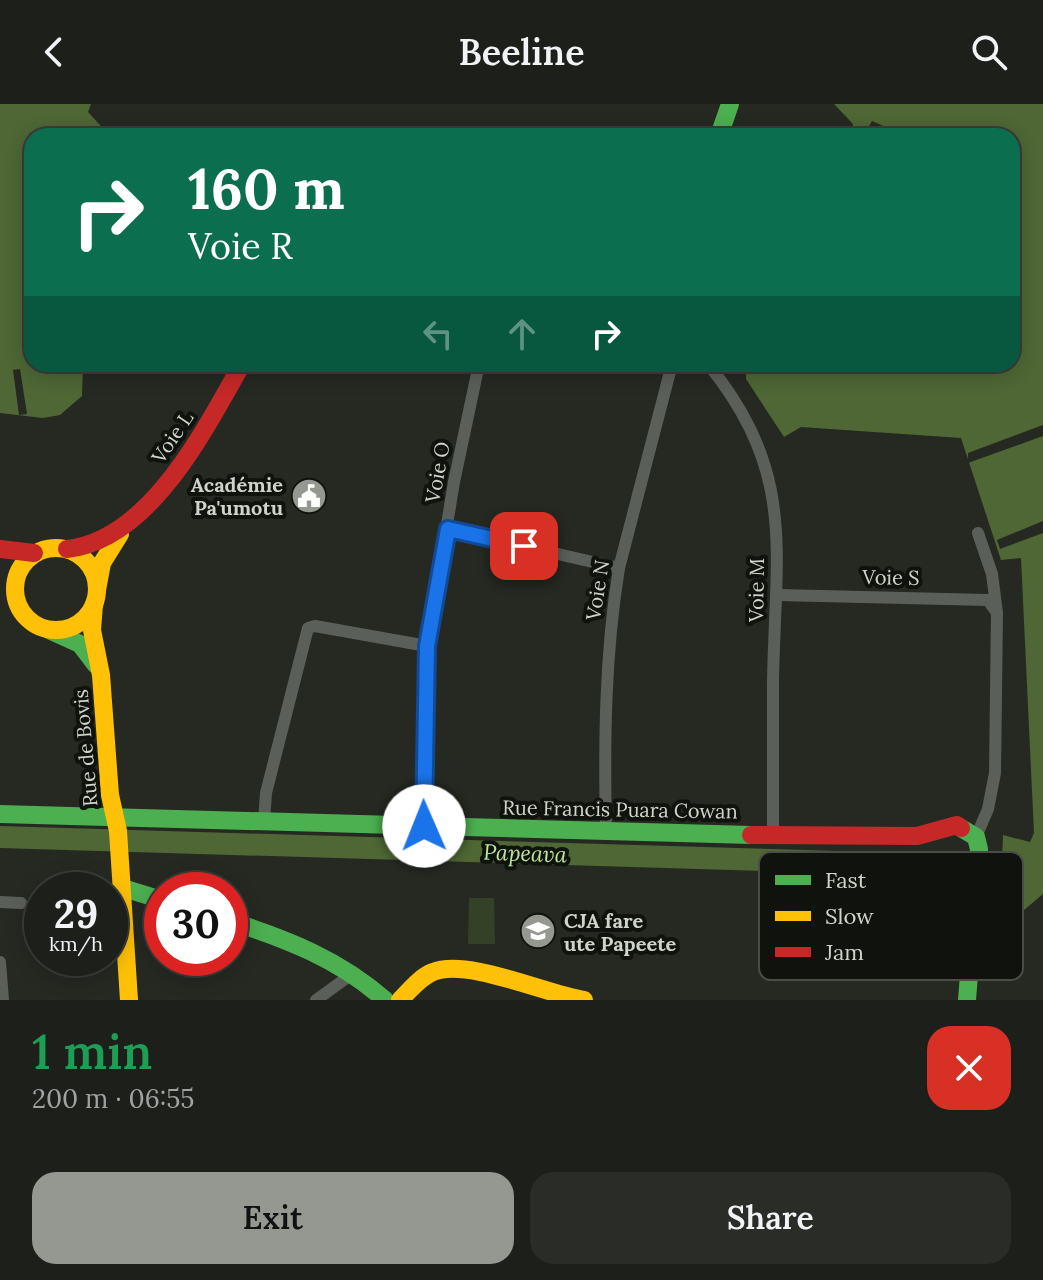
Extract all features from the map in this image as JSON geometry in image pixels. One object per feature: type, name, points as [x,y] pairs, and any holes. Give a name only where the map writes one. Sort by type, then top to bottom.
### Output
[{"type":"main road","points":[[722,128],[730,104]]},
{"type":"main road","name":"Voie L","points":[[125,525],[187,459],[237,372]]},
{"type":"main road","points":[[0,549],[34,553],[53,547],[89,546],[125,525]]},
{"type":"main road","points":[[0,578],[15,596],[26,617],[36,625],[60,630],[76,625],[89,614],[102,563],[125,525]]},
{"type":"main road","points":[[67,549],[87,562],[93,572],[95,597]]},
{"type":"main road","points":[[15,596],[18,572],[34,553]]},
{"type":"main road","name":"Rue de Bovis","points":[[95,597],[92,630],[101,675],[122,872]]},
{"type":"main road","name":"Rue de Bovis","points":[[49,630],[80,644],[101,675]]},
{"type":"main road","name":"Rue Francis Puara Cowan","points":[[0,814],[116,824],[264,821],[606,829],[690,834],[917,836],[952,824],[963,827],[978,846]]},
{"type":"main road","points":[[978,846],[978,852]]},
{"type":"main road","points":[[248,927],[332,961],[385,1000]]},
{"type":"main road","points":[[400,1000],[432,972],[453,967],[559,997],[584,1000]]},
{"type":"main road","name":"Rue de Bovis","points":[[127,976],[129,1000]]},
{"type":"main road","points":[[967,1000],[969,980]]},
{"type":"street","name":"Voie O","points":[[424,826],[427,646],[454,482],[477,372]]},
{"type":"street","name":"Voie N","points":[[606,829],[607,676],[611,617],[619,568],[670,372]]},
{"type":"street","name":"Voie M","points":[[715,372],[741,410],[758,444],[775,502],[778,595],[773,682],[773,828],[770,834]]},
{"type":"street","points":[[448,529],[619,568]]},
{"type":"street","points":[[978,533],[992,574],[997,613],[995,773],[978,846]]},
{"type":"street","name":"Voie S","points":[[778,595],[988,600],[997,613]]},
{"type":"street","points":[[264,821],[266,793],[308,628],[315,626],[427,646]]},
{"type":"street","points":[[0,902],[21,903]]},
{"type":"street","points":[[0,962],[3,1000]]},
{"type":"street","points":[[316,1000],[352,974]]},
{"type":"shaded area","points":[[0,104],[91,104],[88,112],[103,128],[24,128],[24,372],[83,372],[82,396],[60,415],[43,418],[0,413]]},
{"type":"shaded area","points":[[834,104],[1043,104],[1043,894],[1023,911],[1023,852],[1002,852],[1003,835],[1030,842],[1034,833],[1021,558],[1001,560],[961,438],[801,427],[784,437],[746,379],[746,372],[1020,372],[1020,128],[888,128],[872,121],[868,128],[852,128],[853,124]]},
{"type":"shaded area","points":[[469,898],[494,898],[495,944],[468,944]]},
{"type":"pier","points":[[20,369],[27,414],[19,415],[13,370]]},
{"type":"pier","points":[[1043,425],[1043,436],[968,463],[968,453]]},
{"type":"pier","points":[[1043,521],[1043,533],[1000,549],[997,540]]},
{"type":"waterway","name":"Papeava","points":[[0,837],[759,860]]},
{"type":"traffic: fast","points":[[722,128],[730,104]]},
{"type":"traffic: fast","points":[[49,630],[80,644],[96,665]]},
{"type":"traffic: fast","points":[[0,814],[751,835]]},
{"type":"traffic: fast","points":[[961,828],[976,837],[979,852]]},
{"type":"traffic: fast","points":[[128,890],[144,894]]},
{"type":"traffic: fast","points":[[248,927],[331,962],[385,1000]]},
{"type":"traffic: fast","points":[[967,1000],[969,980]]},
{"type":"traffic: slow","points":[[97,590],[102,563],[120,534]]},
{"type":"traffic: slow","points":[[56,548],[72,551],[85,560],[94,573],[97,589],[94,605],[85,618],[72,627],[56,630],[40,627],[27,618],[18,605],[15,589],[18,573],[27,560],[40,551],[56,548]]},
{"type":"traffic: slow","points":[[94,604],[92,630],[101,675],[110,795],[118,831],[129,1000]]},
{"type":"traffic: slow","points":[[400,1000],[424,977],[448,969],[486,973],[584,1000]]},
{"type":"traffic: jam","points":[[67,549],[97,541],[124,525],[149,504],[192,449],[237,372]]},
{"type":"traffic: jam","points":[[0,549],[34,553]]},
{"type":"traffic: jam","points":[[751,835],[917,836],[957,825],[961,828]]},
{"type":"place","name":"Académie Pa'umotu","points":[[309,496]]},
{"type":"place","name":"CJA fare ute Papeete","points":[[538,931]]},
{"type":"route","points":[[424,826],[427,646],[448,529],[524,546]]}]
